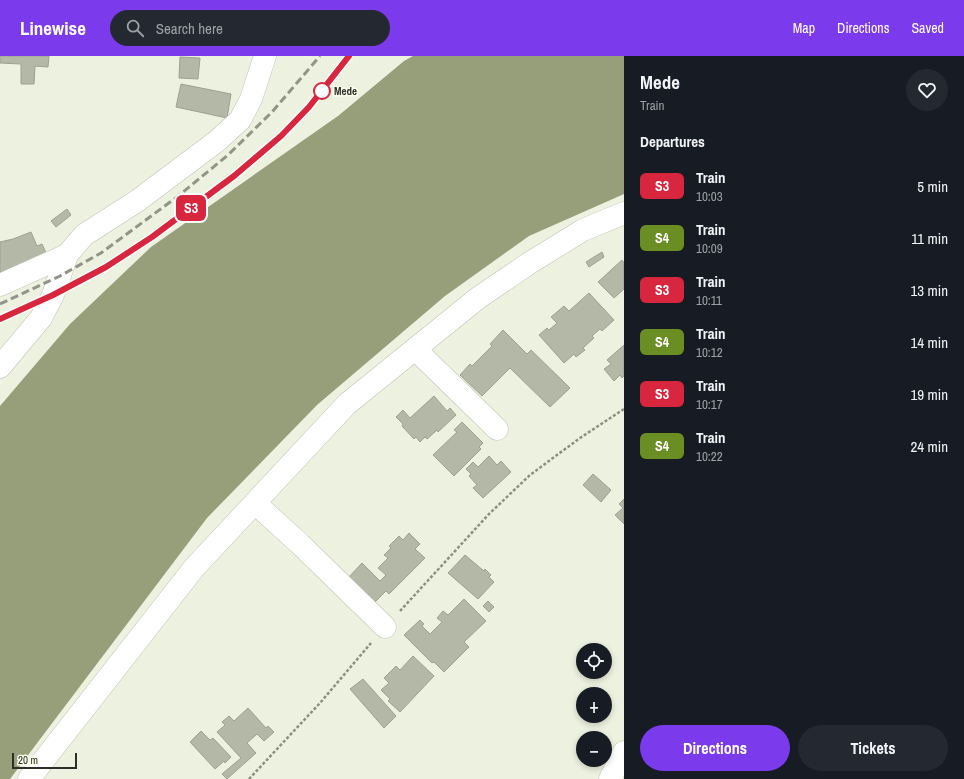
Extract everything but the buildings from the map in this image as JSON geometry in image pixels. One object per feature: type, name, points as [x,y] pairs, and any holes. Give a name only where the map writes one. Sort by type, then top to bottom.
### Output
[{"type":"street","points":[[0,367],[41,318],[53,295],[67,255],[84,236],[137,201],[218,141],[240,120],[251,99],[265,56]]},
{"type":"street","points":[[29,779],[194,568],[347,404],[478,298],[531,262],[583,230],[624,213]]},
{"type":"street","points":[[0,285],[67,255]]},
{"type":"street","points":[[415,349],[498,429]]},
{"type":"street","points":[[255,503],[300,544],[385,627]]},
{"type":"street","points":[[610,779],[624,752]]},
{"type":"path","points":[[249,779],[320,703],[385,627],[489,514],[530,475],[580,438],[624,409]]},
{"type":"shaded area","points":[[413,56],[624,56],[624,194],[529,236],[445,296],[317,405],[207,518],[10,779],[0,779],[0,406],[70,324],[151,247],[338,116],[404,61]]},
{"type":"railway","points":[[0,304],[60,276],[101,253],[177,197],[228,155],[272,112],[320,56]]},
{"type":"railway","points":[[0,319],[53,295],[106,267],[152,237],[234,176],[281,136],[309,107],[349,56]]},
{"type":"train","name":"S3","points":[[0,319],[53,295],[106,267],[152,237],[234,176],[281,136],[309,107],[349,56]]},
{"type":"place","name":"Mede","points":[[322,91]]}]
